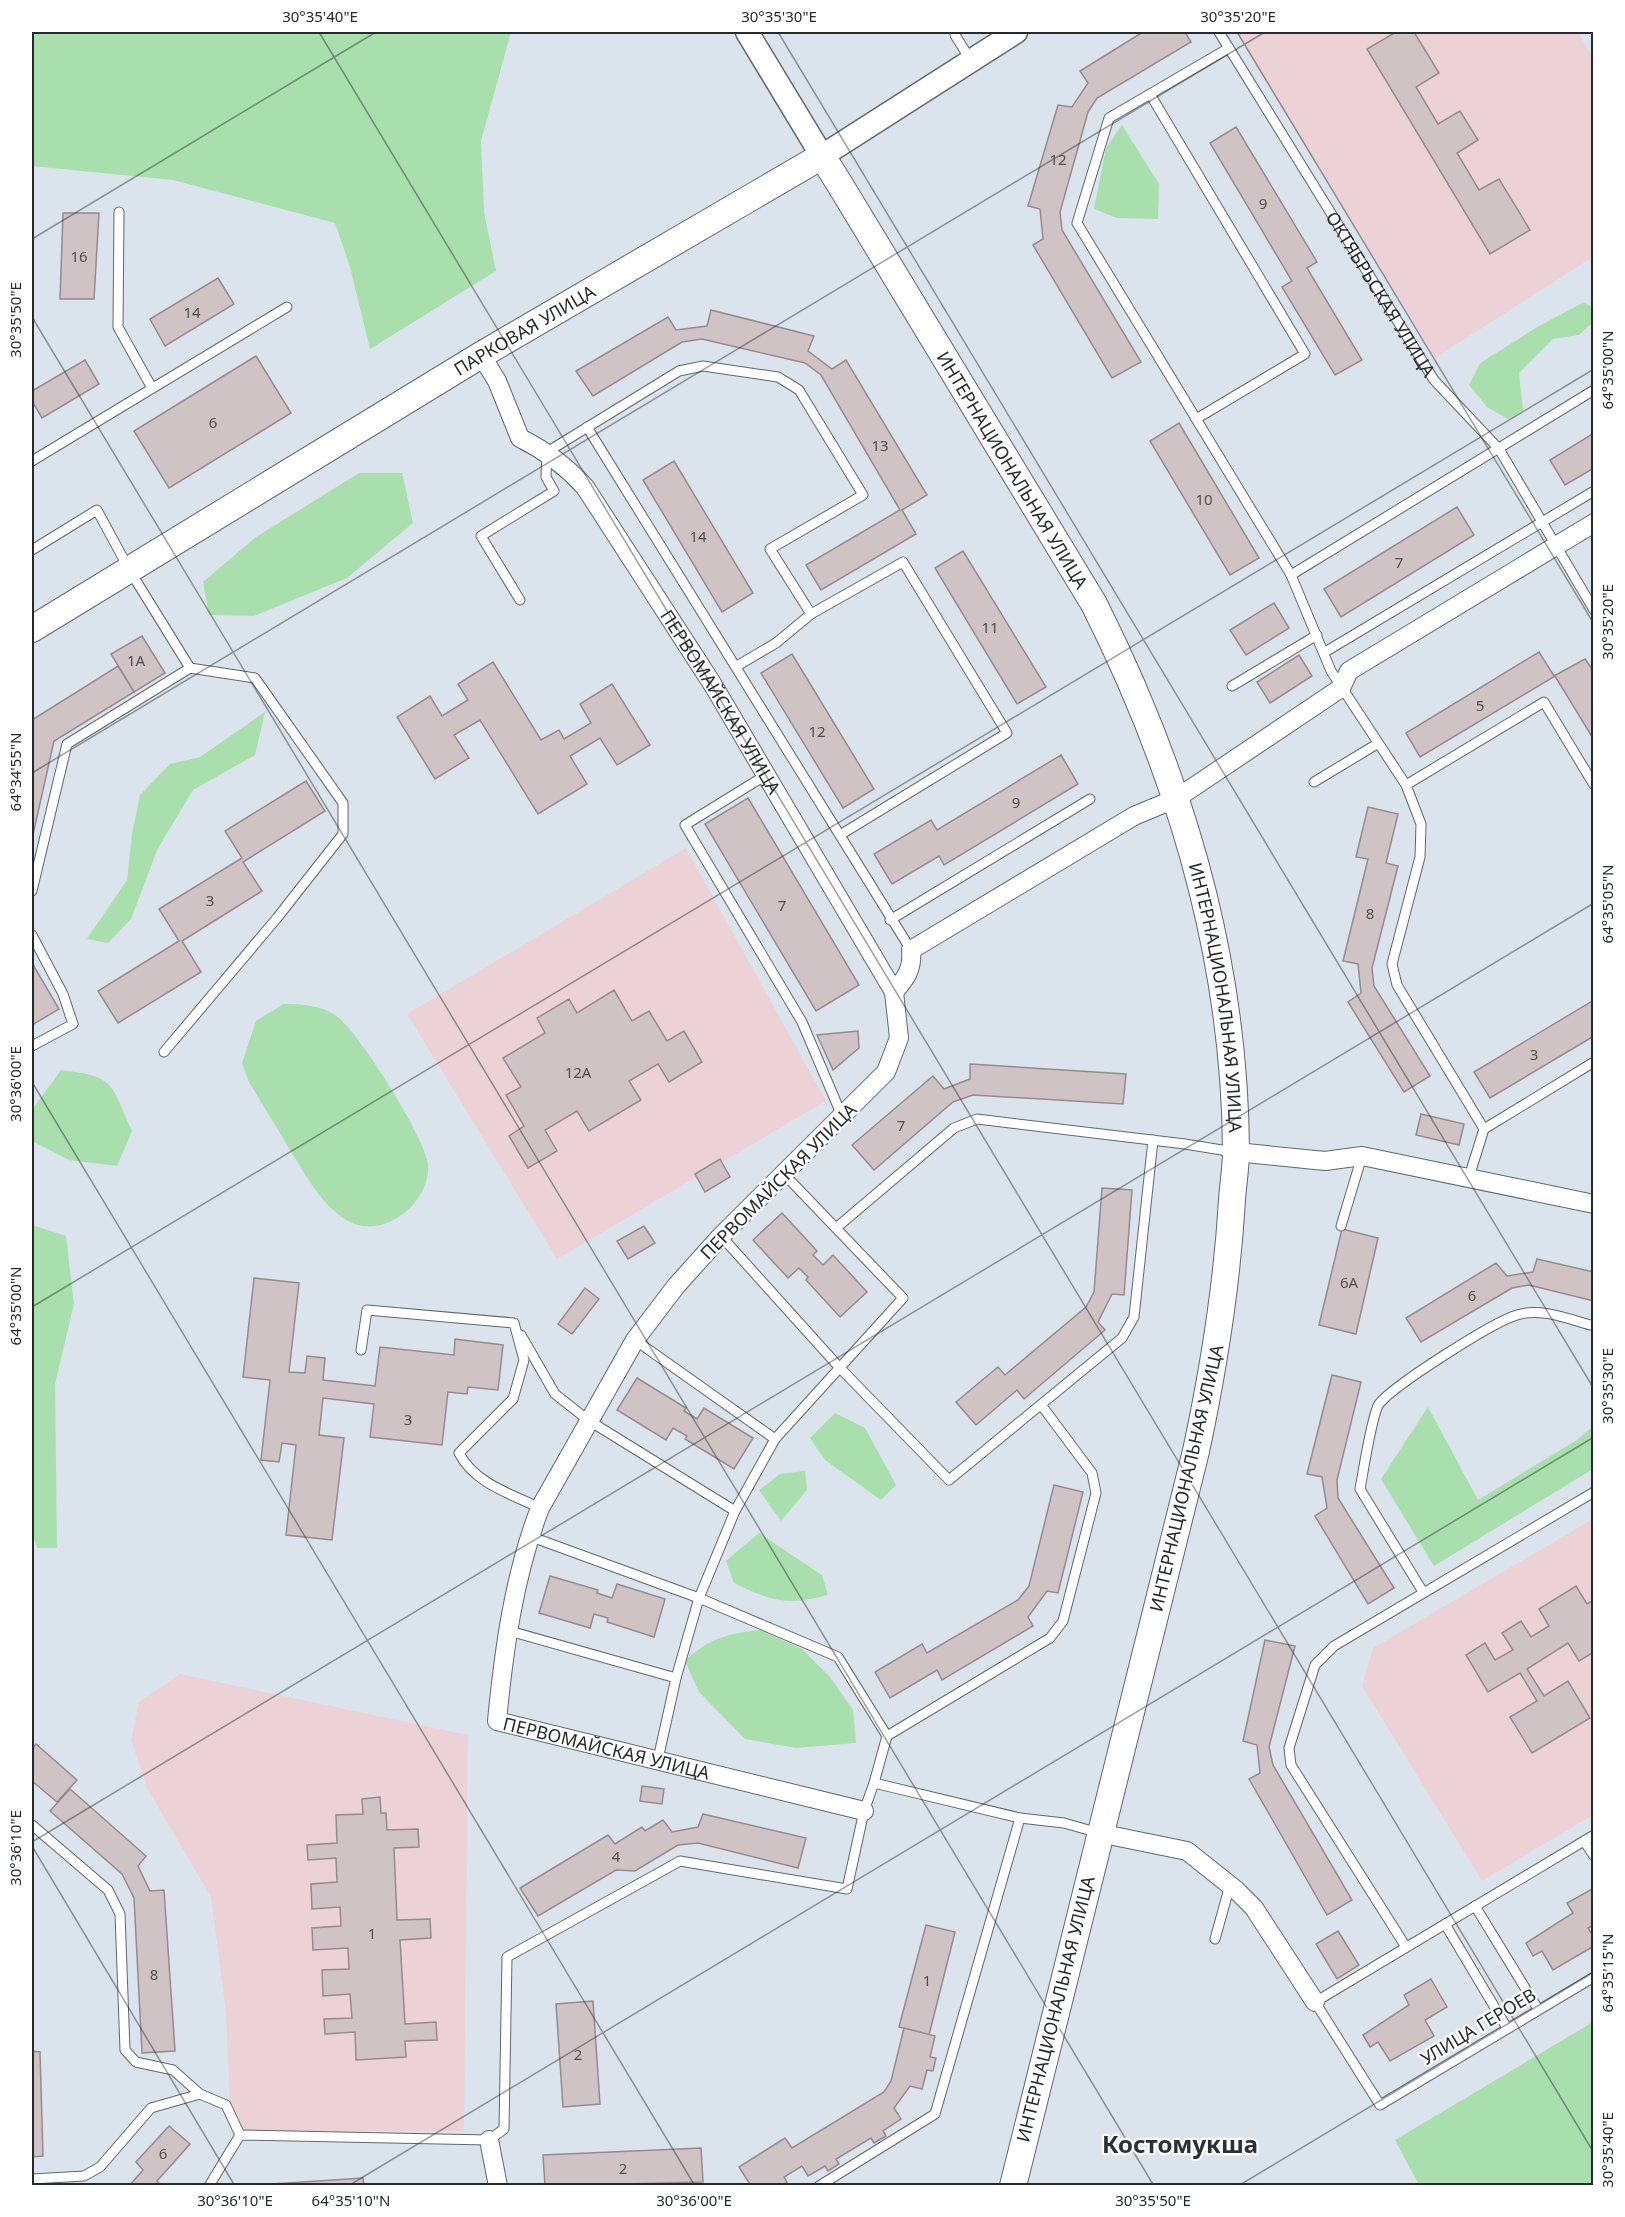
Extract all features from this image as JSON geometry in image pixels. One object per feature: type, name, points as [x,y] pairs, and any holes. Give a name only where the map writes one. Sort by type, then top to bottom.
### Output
[{"type":"main road","name":"ПАРКОВАЯ УЛИЦА","points":[[32,629],[481,355],[822,156]]},
{"type":"main road","name":"ИНТЕРНАЦИОНАЛЬНАЯ УЛИЦА","points":[[822,156],[1094,604],[1128,671],[1177,798],[1206,899],[1220,965],[1230,1031],[1236,1152],[1229,1262],[1217,1353],[1196,1451],[1012,2186]]},
{"type":"street","points":[[747,32],[822,156]]},
{"type":"street","name":"ПАРКОВАЯ УЛИЦА","points":[[822,156],[970,59],[1016,32]]},
{"type":"street","name":"ПЕРВОМАЙСКАЯ УЛИЦА","points":[[481,355],[497,381],[520,438],[547,452],[585,487],[688,647],[894,992],[899,1038],[886,1072],[722,1236],[676,1286],[635,1340],[540,1508],[530,1536],[506,1630],[496,1720],[864,1811]]},
{"type":"street","points":[[894,992],[907,977],[912,964],[911,950],[1134,816],[1177,798],[1341,688],[1349,671],[1593,523]]},
{"type":"street","points":[[1236,1152],[1325,1161],[1362,1156],[1593,1204]]},
{"type":"street","points":[[1099,1833],[1187,1851],[1230,1885],[1254,1908],[1315,2002]]},
{"type":"street","points":[[489,2140],[498,2186]]},
{"type":"lane","name":"ОКТЯБРЬСКАЯ УЛИЦА","points":[[1219,32],[1434,380],[1499,449],[1593,610]]},
{"type":"lane","points":[[955,35],[970,59]]},
{"type":"lane","points":[[1228,48],[1109,118],[1077,223],[1291,575],[1331,671],[1406,785],[1421,824],[1420,857],[1392,964],[1397,985],[1484,1130]]},
{"type":"lane","points":[[1150,94],[1305,354],[1196,419]]},
{"type":"lane","points":[[119,212],[118,327],[152,388]]},
{"type":"lane","points":[[32,461],[287,307]]},
{"type":"lane","points":[[520,600],[481,537],[554,491],[546,477],[547,452],[679,371],[704,366],[778,378],[799,390],[863,495],[770,549],[811,615]]},
{"type":"lane","points":[[1291,575],[1593,390]]},
{"type":"lane","name":"ПЕРВОМАЙСКАЯ УЛИЦА","points":[[587,427],[737,666],[890,920],[911,950]]},
{"type":"lane","points":[[1324,652],[1593,491]]},
{"type":"lane","points":[[32,550],[97,510],[130,571],[190,668]]},
{"type":"lane","points":[[737,666],[776,643],[811,615],[903,562],[1007,733],[840,835]]},
{"type":"lane","points":[[1232,686],[1317,635]]},
{"type":"lane","points":[[32,891],[67,744],[190,668],[255,678],[343,803],[343,834],[277,918],[164,1052]]},
{"type":"lane","points":[[1406,785],[1544,702],[1593,785]]},
{"type":"lane","points":[[1314,782],[1377,744]]},
{"type":"lane","points":[[766,776],[685,825],[802,1022],[842,1116]]},
{"type":"lane","points":[[890,920],[1090,799]]},
{"type":"lane","points":[[32,935],[63,994],[73,1024],[32,1046]]},
{"type":"lane","points":[[1469,1178],[1484,1130],[1593,1062]]},
{"type":"lane","points":[[836,1228],[954,1128],[977,1119],[1236,1152]]},
{"type":"lane","points":[[722,1236],[839,1366],[949,1480],[1042,1406],[1122,1338],[1134,1317],[1153,1140]]},
{"type":"lane","points":[[1341,1226],[1362,1156]]},
{"type":"lane","points":[[658,1759],[676,1678],[699,1598],[735,1511],[775,1439],[903,1298],[783,1173]]},
{"type":"lane","points":[[361,1350],[366,1310],[514,1323]]},
{"type":"lane","points":[[1423,1592],[1360,1489],[1378,1405],[1399,1386],[1464,1344],[1517,1314],[1538,1312],[1593,1326]]},
{"type":"lane","points":[[514,1323],[555,1394],[588,1420],[735,1511]]},
{"type":"lane","points":[[514,1323],[524,1360],[513,1399],[459,1453],[466,1467],[490,1484],[540,1508]]},
{"type":"lane","points":[[635,1340],[775,1439]]},
{"type":"lane","points":[[240,2135],[489,2140],[504,2129],[507,1957],[680,1861],[847,1889],[864,1811],[887,1736],[1050,1638],[1063,1621],[1095,1492],[1092,1473],[1042,1406]]},
{"type":"lane","points":[[1406,1947],[1291,1765],[1289,1748],[1315,1665],[1334,1646],[1593,1492]]},
{"type":"lane","points":[[530,1536],[699,1598],[838,1657],[887,1736]]},
{"type":"lane","points":[[506,1630],[676,1678]]},
{"type":"lane","points":[[874,1783],[1020,1818],[1064,1823],[1099,1833]]},
{"type":"lane","points":[[819,2186],[935,2114],[1020,1818]]},
{"type":"lane","points":[[32,1825],[108,1890],[120,1914],[125,2050],[136,2062],[173,2070],[200,2094],[226,2105],[240,2135]]},
{"type":"lane","points":[[1315,2002],[1593,1835]]},
{"type":"lane","points":[[1584,1840],[1593,1857]]},
{"type":"lane","points":[[1215,1939],[1230,1885]]},
{"type":"lane","points":[[1475,1906],[1539,2009]]},
{"type":"lane","points":[[1445,1924],[1507,2028]]},
{"type":"lane","name":"УЛИЦА ГЕРОЕВ","points":[[1315,2002],[1380,2105],[1593,1977]]},
{"type":"lane","points":[[32,2179],[84,2176],[100,2167],[151,2108],[200,2094]]},
{"type":"lane","points":[[209,2186],[240,2135]]},
{"type":"shaded area","points":[[1236,32],[1578,32],[1593,58],[1593,257],[1435,358]]},
{"type":"shaded area","points":[[686,848],[826,1101],[557,1259],[407,1014]]},
{"type":"shaded area","points":[[1593,1519],[1593,1815],[1482,1881],[1362,1686],[1373,1648]]},
{"type":"shaded area","points":[[180,1674],[468,1735],[464,2131],[231,2131],[226,2013],[211,1897],[147,1788],[131,1740],[139,1702]]},
{"type":"green space","points":[[32,32],[511,32],[481,141],[484,212],[496,271],[370,349],[350,267],[335,223],[173,180],[32,166]]},
{"type":"green space","points":[[1122,125],[1159,184],[1158,219],[1117,218],[1094,209],[1106,148]]},
{"type":"green space","points":[[1584,302],[1593,308],[1593,322],[1579,335],[1553,339],[1519,373],[1523,411],[1508,419],[1487,407],[1469,385],[1480,363],[1539,326]]},
{"type":"green space","points":[[359,473],[402,473],[413,523],[347,578],[254,616],[209,615],[203,582],[256,537]]},
{"type":"green space","points":[[265,712],[255,755],[193,790],[158,848],[131,919],[108,943],[87,939],[127,880],[132,834],[140,795],[170,764],[200,757]]},
{"type":"green space","points":[[283,1004],[323,1009],[335,1015],[345,1024],[374,1062],[416,1132],[428,1164],[427,1178],[418,1199],[403,1214],[383,1224],[365,1226],[349,1222],[334,1211],[309,1181],[249,1082],[242,1063],[256,1021]]},
{"type":"green space","points":[[61,1070],[93,1076],[109,1085],[115,1092],[132,1131],[117,1166],[69,1160],[32,1141],[32,1110]]},
{"type":"green space","points":[[32,1225],[66,1236],[74,1304],[55,1384],[57,1548],[37,1548],[32,1532]]},
{"type":"green space","points":[[1428,1407],[1478,1500],[1577,1440],[1593,1426],[1593,1469],[1434,1566],[1381,1479]]},
{"type":"green space","points":[[835,1413],[865,1428],[896,1485],[881,1500],[825,1460],[810,1438]]},
{"type":"green space","points":[[805,1471],[807,1490],[781,1521],[759,1490],[780,1474]]},
{"type":"green space","points":[[759,1533],[822,1575],[828,1595],[802,1600],[780,1600],[758,1594],[734,1583],[726,1561]]},
{"type":"green space","points":[[760,1630],[802,1649],[830,1677],[853,1710],[856,1743],[796,1748],[745,1739],[699,1692],[685,1661],[710,1642],[739,1633]]},
{"type":"green space","points":[[1593,2022],[1593,2185],[1419,2185],[1395,2140]]},
{"type":"building","points":[[1143,32],[1185,32],[1191,42],[1097,98],[1088,112],[1060,212],[1062,230],[1141,362],[1112,378],[1033,245],[1043,239],[1040,209],[1028,206],[1058,105],[1072,107],[1088,83],[1080,71]]},
{"type":"building","points":[[1396,32],[1414,32],[1439,73],[1416,87],[1438,124],[1460,111],[1478,140],[1457,153],[1479,190],[1499,179],[1530,230],[1490,254],[1367,49]]},
{"type":"building","points":[[1236,127],[1317,262],[1307,268],[1362,360],[1335,375],[1282,287],[1292,281],[1210,143]]},
{"type":"building","points":[[63,213],[99,213],[94,299],[60,299]]},
{"type":"building","points":[[218,278],[234,304],[165,346],[150,319]]},
{"type":"building","points":[[711,310],[814,336],[808,351],[832,369],[846,360],[927,495],[902,510],[916,534],[821,590],[806,565],[900,510],[821,375],[805,363],[702,339],[682,342],[593,396],[576,371],[668,317],[676,330],[707,326]]},
{"type":"building","points":[[256,356],[291,413],[169,488],[134,431]]},
{"type":"building","points":[[85,360],[99,384],[42,418],[32,401],[32,391]]},
{"type":"building","points":[[1179,423],[1259,558],[1230,575],[1150,441]]},
{"type":"building","points":[[1594,433],[1594,468],[1565,485],[1550,460]]},
{"type":"building","points":[[674,461],[753,593],[722,612],[643,480]]},
{"type":"building","points":[[1457,507],[1474,535],[1341,617],[1324,589]]},
{"type":"building","points":[[963,551],[1046,687],[1017,704],[935,568]]},
{"type":"building","points":[[1274,603],[1289,628],[1246,655],[1230,630]]},
{"type":"building","points":[[142,636],[165,673],[134,692],[111,654]]},
{"type":"building","points":[[1539,652],[1554,676],[1585,659],[1594,672],[1594,740],[1555,676],[1420,757],[1406,733]]},
{"type":"building","points":[[792,654],[874,789],[843,808],[761,673]]},
{"type":"building","points":[[1299,655],[1312,676],[1270,703],[1257,682]]},
{"type":"building","points":[[493,662],[541,740],[559,730],[564,739],[591,723],[580,704],[612,684],[650,745],[617,765],[600,738],[570,756],[587,784],[538,814],[480,720],[454,735],[469,758],[435,779],[397,717],[430,696],[442,716],[468,700],[458,684]]},
{"type":"building","points":[[118,666],[134,692],[54,741],[32,839],[32,720]]},
{"type":"building","points":[[1061,755],[1078,784],[944,865],[939,856],[892,884],[874,854],[931,820],[937,830]]},
{"type":"building","points":[[306,781],[325,811],[243,862],[262,891],[182,941],[201,972],[118,1023],[98,991],[179,941],[159,909],[242,858],[225,831]]},
{"type":"building","points":[[748,798],[859,985],[816,1011],[705,824]]},
{"type":"building","points":[[1368,807],[1398,814],[1386,863],[1398,866],[1372,968],[1374,986],[1430,1076],[1404,1092],[1348,1002],[1361,993],[1358,964],[1343,961],[1368,859],[1356,857]]},
{"type":"building","points":[[32,963],[59,1009],[32,1025]]},
{"type":"building","points":[[614,990],[632,1021],[649,1011],[667,1041],[684,1031],[702,1062],[669,1082],[658,1064],[629,1081],[641,1100],[589,1131],[577,1111],[545,1130],[557,1151],[528,1168],[509,1136],[524,1126],[506,1095],[521,1087],[503,1058],[545,1033],[537,1018],[569,999],[577,1013]]},
{"type":"building","points":[[1594,1000],[1594,1036],[1490,1098],[1474,1072]]},
{"type":"building","points":[[858,1031],[859,1048],[833,1070],[817,1035]]},
{"type":"building","points":[[970,1064],[1126,1074],[1123,1104],[973,1095],[953,1102],[874,1170],[852,1145],[933,1076],[944,1089],[970,1079]]},
{"type":"building","points":[[1421,1114],[1464,1124],[1459,1145],[1416,1135]]},
{"type":"building","points":[[720,1159],[730,1177],[705,1192],[695,1174]]},
{"type":"building","points":[[1102,1188],[1132,1190],[1124,1295],[1112,1294],[1098,1322],[1105,1330],[1024,1399],[1017,1390],[976,1425],[956,1402],[998,1367],[1005,1375],[1086,1307],[1094,1292]]},
{"type":"building","points":[[782,1213],[817,1251],[813,1255],[823,1265],[833,1255],[867,1292],[840,1317],[806,1280],[808,1277],[799,1268],[788,1278],[753,1240]]},
{"type":"building","points":[[644,1226],[655,1243],[628,1259],[617,1241]]},
{"type":"building","points":[[1342,1229],[1378,1238],[1356,1334],[1319,1325]]},
{"type":"building","points":[[1537,1259],[1594,1272],[1594,1301],[1529,1285],[1512,1288],[1421,1342],[1406,1318],[1496,1263],[1507,1276],[1533,1272]]},
{"type":"building","points":[[254,1278],[299,1283],[289,1372],[305,1373],[307,1356],[325,1358],[323,1380],[375,1386],[380,1347],[454,1355],[455,1339],[503,1345],[498,1390],[468,1387],[467,1394],[448,1392],[442,1445],[370,1437],[374,1404],[323,1398],[319,1435],[344,1438],[332,1540],[286,1535],[296,1445],[282,1443],[279,1462],[261,1460],[270,1380],[243,1377]]},
{"type":"building","points":[[585,1288],[599,1299],[572,1334],[558,1324]]},
{"type":"building","points":[[1332,1375],[1361,1382],[1337,1480],[1338,1498],[1394,1588],[1368,1604],[1315,1516],[1327,1508],[1322,1477],[1307,1474]]},
{"type":"building","points":[[637,1378],[686,1408],[684,1411],[697,1419],[704,1408],[753,1438],[734,1469],[685,1439],[687,1436],[673,1428],[666,1440],[617,1410]]},
{"type":"building","points":[[1054,1485],[1083,1492],[1058,1593],[1047,1591],[1028,1617],[1033,1626],[942,1680],[937,1670],[890,1698],[875,1672],[922,1644],[927,1653],[1018,1600],[1029,1586]]},
{"type":"building","points":[[550,1576],[598,1590],[597,1593],[612,1598],[617,1584],[665,1599],[654,1637],[607,1622],[608,1618],[594,1614],[590,1628],[539,1613]]},
{"type":"building","points":[[1576,1586],[1587,1604],[1594,1600],[1594,1652],[1579,1661],[1568,1643],[1527,1669],[1544,1696],[1568,1681],[1590,1718],[1532,1753],[1510,1717],[1537,1701],[1520,1673],[1488,1692],[1466,1655],[1485,1643],[1495,1660],[1513,1650],[1502,1633],[1521,1621],[1531,1637],[1549,1626],[1539,1609]]},
{"type":"building","points":[[1265,1640],[1295,1646],[1269,1747],[1273,1765],[1352,1900],[1327,1915],[1249,1779],[1260,1773],[1257,1745],[1243,1741]]},
{"type":"building","points":[[36,1744],[77,1780],[57,1802],[32,1781],[32,1749]]},
{"type":"building","points":[[642,1786],[664,1789],[662,1804],[640,1801]]},
{"type":"building","points":[[70,1789],[146,1856],[138,1866],[150,1891],[164,1890],[175,2051],[142,2053],[134,1898],[122,1874],[50,1811]]},
{"type":"building","points":[[380,1797],[381,1813],[386,1813],[387,1830],[418,1829],[419,1847],[394,1848],[397,1920],[430,1919],[431,1938],[400,1940],[405,2024],[436,2022],[437,2040],[405,2041],[406,2057],[356,2060],[355,2032],[325,2034],[324,2019],[352,2018],[350,1994],[323,1996],[322,1970],[349,1969],[348,1948],[313,1950],[312,1928],[341,1926],[340,1907],[312,1909],[311,1884],[337,1882],[336,1858],[308,1860],[307,1845],[337,1843],[336,1815],[363,1814],[362,1799]]},
{"type":"building","points":[[703,1814],[806,1838],[798,1868],[698,1843],[678,1845],[635,1871],[616,1870],[538,1916],[520,1888],[608,1835],[615,1844],[642,1827],[645,1831],[663,1820],[672,1832],[698,1827]]},
{"type":"building","points":[[1594,1888],[1594,1925],[1588,1928],[1594,1937],[1594,1946],[1553,1970],[1542,1951],[1533,1956],[1526,1943],[1573,1913],[1567,1903]]},
{"type":"building","points":[[926,1925],[955,1932],[929,2035],[899,2027]]},
{"type":"building","points":[[1338,1931],[1359,1965],[1337,1979],[1316,1944]]},
{"type":"building","points":[[1431,1979],[1447,2007],[1425,2020],[1434,2036],[1390,2061],[1378,2042],[1370,2047],[1363,2035],[1409,2005],[1404,1995]]},
{"type":"building","points":[[593,2001],[600,2104],[563,2107],[556,2004]]},
{"type":"building","points":[[904,2028],[935,2036],[930,2057],[936,2058],[933,2071],[927,2070],[922,2089],[910,2086],[894,2108],[901,2119],[883,2131],[886,2136],[874,2143],[871,2138],[836,2159],[839,2164],[828,2171],[825,2166],[808,2176],[802,2166],[784,2177],[787,2182],[781,2186],[751,2186],[739,2167],[785,2138],[792,2148],[884,2092],[891,2081]]},
{"type":"building","points":[[32,2051],[40,2052],[43,2156],[32,2157]]},
{"type":"building","points":[[169,2126],[190,2144],[157,2181],[161,2186],[129,2186],[143,2170],[136,2162]]},
{"type":"building","points":[[701,2148],[703,2182],[545,2186],[543,2155]]},
{"type":"building","points":[[363,2178],[364,2186],[272,2186],[272,2184]]},
{"type":"district","name":"Костомукша","points":[[1180,2143]]}]
